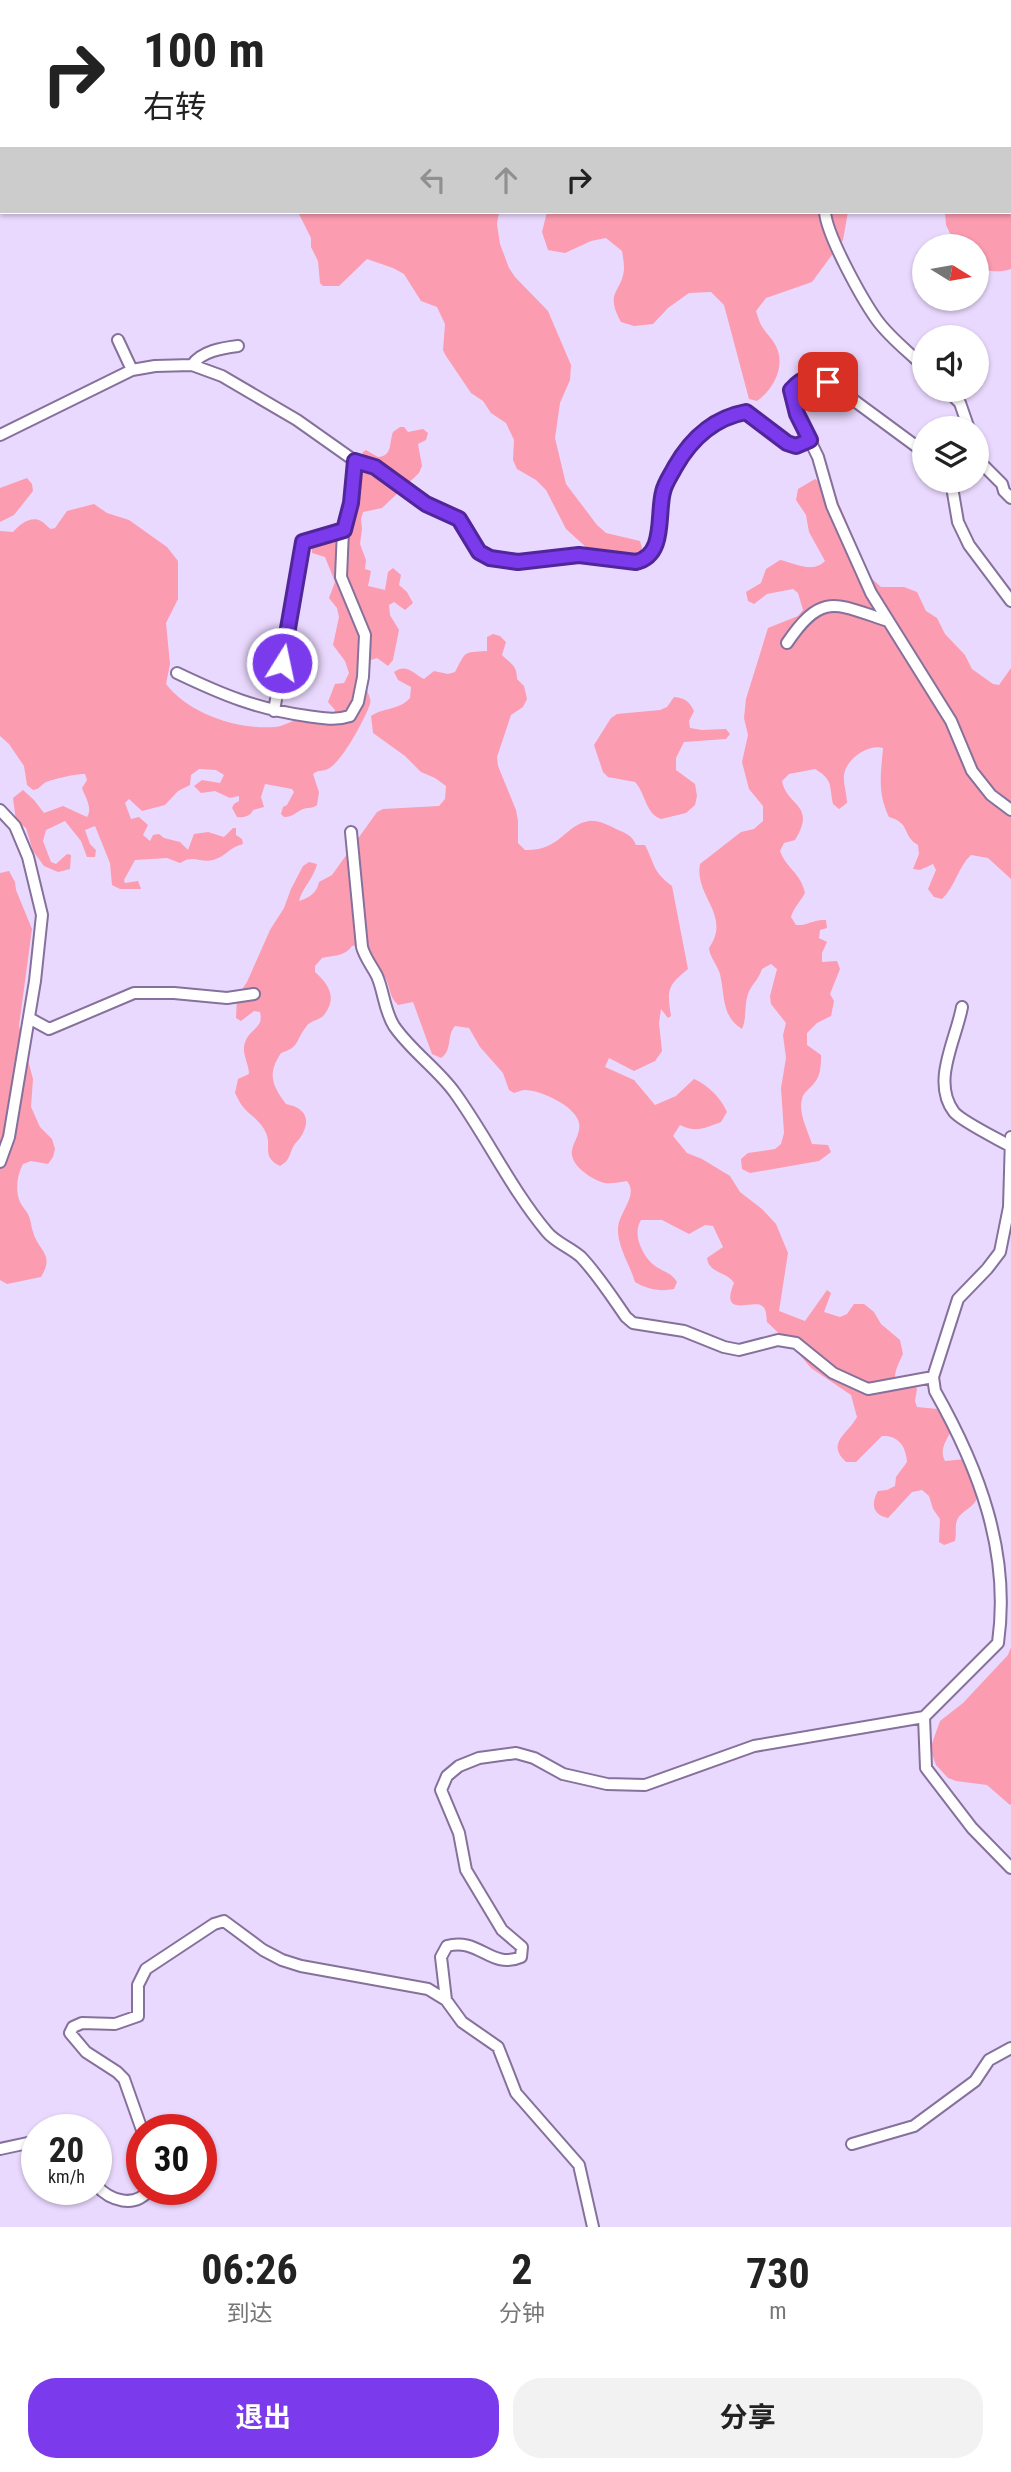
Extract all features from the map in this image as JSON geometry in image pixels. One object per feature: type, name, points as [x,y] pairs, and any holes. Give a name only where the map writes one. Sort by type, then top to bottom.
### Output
[{"type":"street","points":[[826,214],[839,255],[878,321],[912,355]]},
{"type":"street","points":[[118,340],[132,370]]},
{"type":"street","points":[[192,365],[196,359],[220,349],[238,346]]},
{"type":"street","points":[[0,435],[132,370],[192,365],[222,376],[297,420],[355,461],[375,467],[426,504],[459,519],[479,552],[490,558],[518,562],[579,555],[636,562],[645,560],[652,553],[659,532],[664,488],[686,448],[695,437],[713,424],[732,415],[746,412],[787,443],[796,446],[810,440]]},
{"type":"street","points":[[912,443],[828,382],[814,376],[802,378],[791,390],[797,414],[818,457],[832,506],[870,593],[951,721],[972,771],[991,795],[1011,810]]},
{"type":"street","points":[[177,673],[231,698],[274,711],[338,720],[350,716],[358,702],[363,677],[365,635],[341,577],[344,530],[351,503],[355,461]]},
{"type":"street","points":[[989,471],[1011,498]]},
{"type":"street","points":[[953,493],[963,534],[1011,601]]},
{"type":"street","points":[[274,711],[303,542],[344,530]]},
{"type":"street","points":[[787,643],[801,622],[819,610],[835,604],[888,621]]},
{"type":"street","points":[[0,810],[15,826],[29,858],[42,915],[29,1018],[9,1137],[0,1162]]},
{"type":"street","points":[[351,832],[362,947],[365,958],[376,975],[386,1011],[394,1026],[456,1094],[511,1184],[546,1231],[582,1259],[626,1317],[634,1323],[684,1331],[739,1350],[778,1340],[796,1343],[833,1373],[868,1389],[933,1377]]},
{"type":"street","points":[[29,1018],[49,1029],[134,993],[174,993],[227,998],[254,994]]},
{"type":"street","points":[[962,1007],[958,1030],[947,1058],[944,1093],[955,1114],[1011,1142],[1009,1208],[1000,1252],[958,1299],[933,1377],[935,1391],[990,1488],[1002,1522]]},
{"type":"street","points":[[446,2000],[441,1956],[447,1947],[456,1944],[469,1945],[497,1959],[510,1962],[521,1957],[522,1947],[502,1930],[466,1870],[459,1833],[442,1790],[447,1776],[459,1766],[479,1758],[516,1753],[534,1758],[564,1774],[607,1784],[645,1785],[754,1746],[924,1717],[998,1643],[1004,1629],[1011,1580],[1007,1545]]},
{"type":"street","points":[[924,1717],[926,1768],[972,1828],[1011,1868]]},
{"type":"street","points":[[136,2114],[124,2080],[117,2072],[86,2052],[70,2034],[73,2027],[82,2022],[115,2024],[138,2016],[138,1985],[146,1969],[214,1924],[225,1921],[256,1946],[282,1960],[301,1966],[428,1989],[446,2000],[462,2022],[499,2047],[516,2093],[579,2165],[593,2227]]},
{"type":"street","points":[[852,2144],[914,2126],[975,2081],[989,2060],[1011,2048]]},
{"type":"street","points":[[0,2149],[21,2144]]},
{"type":"shaded area","points":[[299,214],[499,214],[497,224],[500,244],[509,268],[548,311],[571,365],[570,380],[560,403],[555,438],[566,484],[606,533],[640,541],[642,548],[639,554],[587,548],[566,529],[546,490],[536,480],[517,469],[513,460],[514,440],[506,423],[491,413],[483,401],[471,393],[446,356],[443,350],[445,324],[437,307],[421,301],[404,274],[367,259],[339,286],[323,286],[320,283],[318,261],[311,247],[311,238]]},
{"type":"shaded area","points":[[546,214],[848,214],[843,240],[812,282],[766,298],[756,311],[779,357],[774,382],[757,401],[749,399],[724,305],[711,292],[689,293],[668,308],[653,324],[634,326],[621,322],[614,298],[623,277],[622,251],[606,238],[591,241],[565,253],[548,250],[542,232]]},
{"type":"shaded area","points":[[945,214],[1011,214],[1011,269],[989,270],[989,234],[950,234]]},
{"type":"shaded area","points":[[404,427],[408,432],[423,429],[428,433],[426,440],[418,444],[422,466],[419,473],[382,508],[363,512],[360,544],[366,560],[365,569],[371,571],[368,586],[385,590],[388,572],[393,568],[401,575],[399,585],[413,603],[405,610],[394,602],[389,605],[390,615],[399,630],[393,660],[388,666],[377,658],[371,660],[367,688],[370,702],[363,720],[334,765],[313,774],[319,792],[317,805],[284,817],[281,814],[283,807],[294,792],[292,789],[265,784],[261,797],[264,807],[253,810],[246,816],[237,817],[232,808],[239,801],[239,796],[230,798],[215,791],[201,793],[194,786],[202,780],[220,783],[224,775],[216,770],[199,769],[191,775],[190,785],[178,791],[165,805],[142,811],[129,799],[125,803],[131,819],[139,817],[148,825],[143,835],[150,841],[153,835],[159,834],[180,842],[188,850],[194,834],[208,832],[224,837],[233,828],[236,828],[236,835],[242,839],[243,844],[208,861],[189,859],[180,863],[167,858],[135,860],[124,880],[125,883],[138,881],[141,889],[120,889],[112,885],[110,863],[95,826],[85,830],[90,844],[96,850],[95,857],[87,857],[81,841],[65,821],[46,830],[43,841],[51,862],[56,864],[67,854],[71,855],[70,869],[58,872],[44,866],[33,851],[26,828],[16,821],[13,798],[23,790],[44,813],[63,806],[87,817],[89,806],[82,788],[87,780],[85,774],[72,775],[46,782],[33,790],[27,785],[24,766],[0,736],[0,531],[13,532],[33,519],[41,521],[51,529],[55,528],[67,511],[94,504],[107,513],[129,520],[167,547],[178,561],[178,599],[166,623],[170,664],[166,684],[176,695],[201,712],[246,726],[275,727],[298,720],[334,716],[335,710],[328,702],[335,684],[344,683],[349,673],[345,661],[333,645],[339,617],[337,608],[329,598],[335,582],[325,557],[312,553],[312,544],[349,534],[363,452],[366,450],[378,457],[386,454],[393,432]]},
{"type":"shaded area","points":[[27,478],[33,491],[14,515],[0,522],[0,488]]},
{"type":"shaded area","points":[[815,479],[834,492],[870,577],[881,587],[904,587],[917,592],[926,611],[937,618],[945,634],[965,655],[972,669],[993,684],[999,685],[1011,668],[1011,879],[988,858],[971,855],[942,899],[934,897],[928,889],[936,870],[933,864],[920,870],[913,869],[919,854],[918,845],[901,823],[889,817],[885,808],[881,783],[883,748],[871,748],[849,763],[844,778],[847,803],[839,809],[833,804],[828,780],[815,769],[789,774],[782,781],[785,790],[802,812],[803,819],[795,840],[784,843],[780,851],[800,880],[805,893],[791,917],[796,925],[826,920],[827,928],[820,930],[819,938],[827,942],[822,953],[822,962],[837,961],[840,969],[830,994],[834,1001],[831,1016],[817,1023],[807,1033],[807,1045],[821,1055],[821,1065],[817,1079],[804,1094],[801,1104],[802,1116],[812,1144],[828,1145],[831,1152],[819,1161],[750,1173],[742,1169],[741,1159],[748,1153],[775,1149],[781,1144],[784,1133],[781,1088],[786,1058],[783,1035],[786,1023],[771,1004],[770,996],[777,969],[771,964],[762,969],[749,991],[742,1029],[730,1018],[720,974],[709,948],[715,936],[715,915],[702,886],[700,864],[741,832],[754,829],[763,821],[763,806],[749,789],[742,762],[748,735],[744,718],[746,699],[768,628],[798,616],[803,610],[798,593],[793,589],[767,594],[754,604],[748,601],[746,592],[761,583],[766,569],[780,560],[809,567],[815,567],[825,561],[809,532],[806,515],[796,500],[798,489]]},
{"type":"shaded area","points":[[493,634],[506,642],[502,655],[515,668],[517,679],[524,686],[527,699],[523,707],[511,715],[497,757],[516,810],[518,843],[525,850],[537,849],[554,842],[581,823],[599,822],[628,835],[636,845],[645,845],[657,871],[672,886],[688,969],[670,989],[671,1016],[668,1018],[661,1009],[659,1023],[662,1051],[655,1061],[634,1071],[609,1058],[605,1067],[634,1080],[655,1105],[676,1096],[694,1079],[718,1097],[727,1112],[721,1122],[696,1129],[680,1125],[673,1136],[687,1153],[730,1176],[740,1192],[776,1224],[788,1253],[779,1311],[805,1321],[827,1290],[831,1293],[824,1312],[840,1317],[847,1314],[854,1304],[864,1304],[874,1312],[881,1324],[900,1340],[903,1354],[895,1375],[897,1389],[915,1386],[917,1407],[938,1409],[951,1431],[945,1442],[943,1457],[945,1461],[966,1459],[979,1492],[973,1505],[958,1518],[955,1541],[944,1545],[939,1542],[940,1519],[929,1496],[922,1490],[912,1492],[888,1518],[876,1511],[874,1500],[878,1491],[895,1486],[896,1477],[907,1462],[903,1446],[893,1437],[882,1436],[856,1462],[846,1462],[840,1455],[838,1444],[857,1417],[851,1395],[811,1368],[767,1322],[764,1307],[758,1304],[739,1305],[731,1301],[734,1283],[708,1263],[707,1258],[723,1247],[713,1226],[705,1225],[689,1234],[662,1220],[641,1220],[638,1238],[642,1251],[650,1262],[670,1274],[677,1282],[674,1289],[664,1290],[635,1282],[618,1235],[619,1222],[631,1192],[627,1181],[605,1183],[588,1175],[578,1166],[572,1156],[579,1130],[576,1117],[565,1105],[548,1096],[532,1091],[514,1093],[509,1090],[503,1073],[480,1047],[469,1028],[455,1026],[445,1055],[441,1058],[432,1054],[413,1002],[398,1005],[395,1002],[368,944],[352,946],[342,954],[322,958],[315,966],[315,972],[330,991],[328,1008],[322,1017],[308,1025],[294,1046],[281,1053],[274,1067],[273,1079],[277,1091],[286,1104],[302,1112],[306,1120],[304,1132],[287,1160],[280,1166],[274,1163],[269,1155],[268,1138],[264,1129],[235,1093],[238,1079],[249,1074],[244,1044],[259,1025],[261,1017],[260,1012],[254,1011],[241,1021],[236,1018],[237,997],[247,982],[303,866],[309,862],[317,864],[299,901],[312,894],[319,882],[332,875],[377,812],[383,809],[439,806],[445,799],[446,786],[421,772],[405,756],[373,733],[371,716],[401,705],[410,698],[411,687],[398,680],[394,672],[402,668],[424,679],[434,671],[448,674],[455,672],[466,654],[487,651],[487,637]]},
{"type":"shaded area","points":[[674,697],[686,701],[694,711],[689,721],[690,728],[726,729],[730,734],[726,739],[684,742],[676,758],[676,770],[695,784],[695,805],[686,813],[661,819],[649,808],[635,782],[608,777],[603,772],[594,745],[611,718],[617,714],[660,710],[667,707]]},
{"type":"shaded area","points":[[9,871],[32,929],[19,1026],[33,1079],[31,1107],[40,1127],[52,1139],[55,1149],[48,1164],[31,1161],[23,1164],[17,1183],[20,1202],[29,1216],[32,1230],[46,1258],[45,1269],[41,1277],[7,1284],[0,1280],[0,873]]},
{"type":"shaded area","points":[[1011,1647],[1010,1805],[987,1785],[948,1778],[936,1765],[930,1749],[940,1721],[963,1703],[1008,1655]]},
{"type":"route","points":[[282,663],[303,542],[344,530],[351,503],[355,461],[375,467],[426,504],[459,519],[479,552],[490,558],[518,562],[579,555],[636,562],[645,560],[652,553],[659,532],[664,488],[695,437],[713,424],[746,412],[787,443],[796,446],[810,440],[797,414],[791,390],[802,378],[814,376],[828,382]]}]
